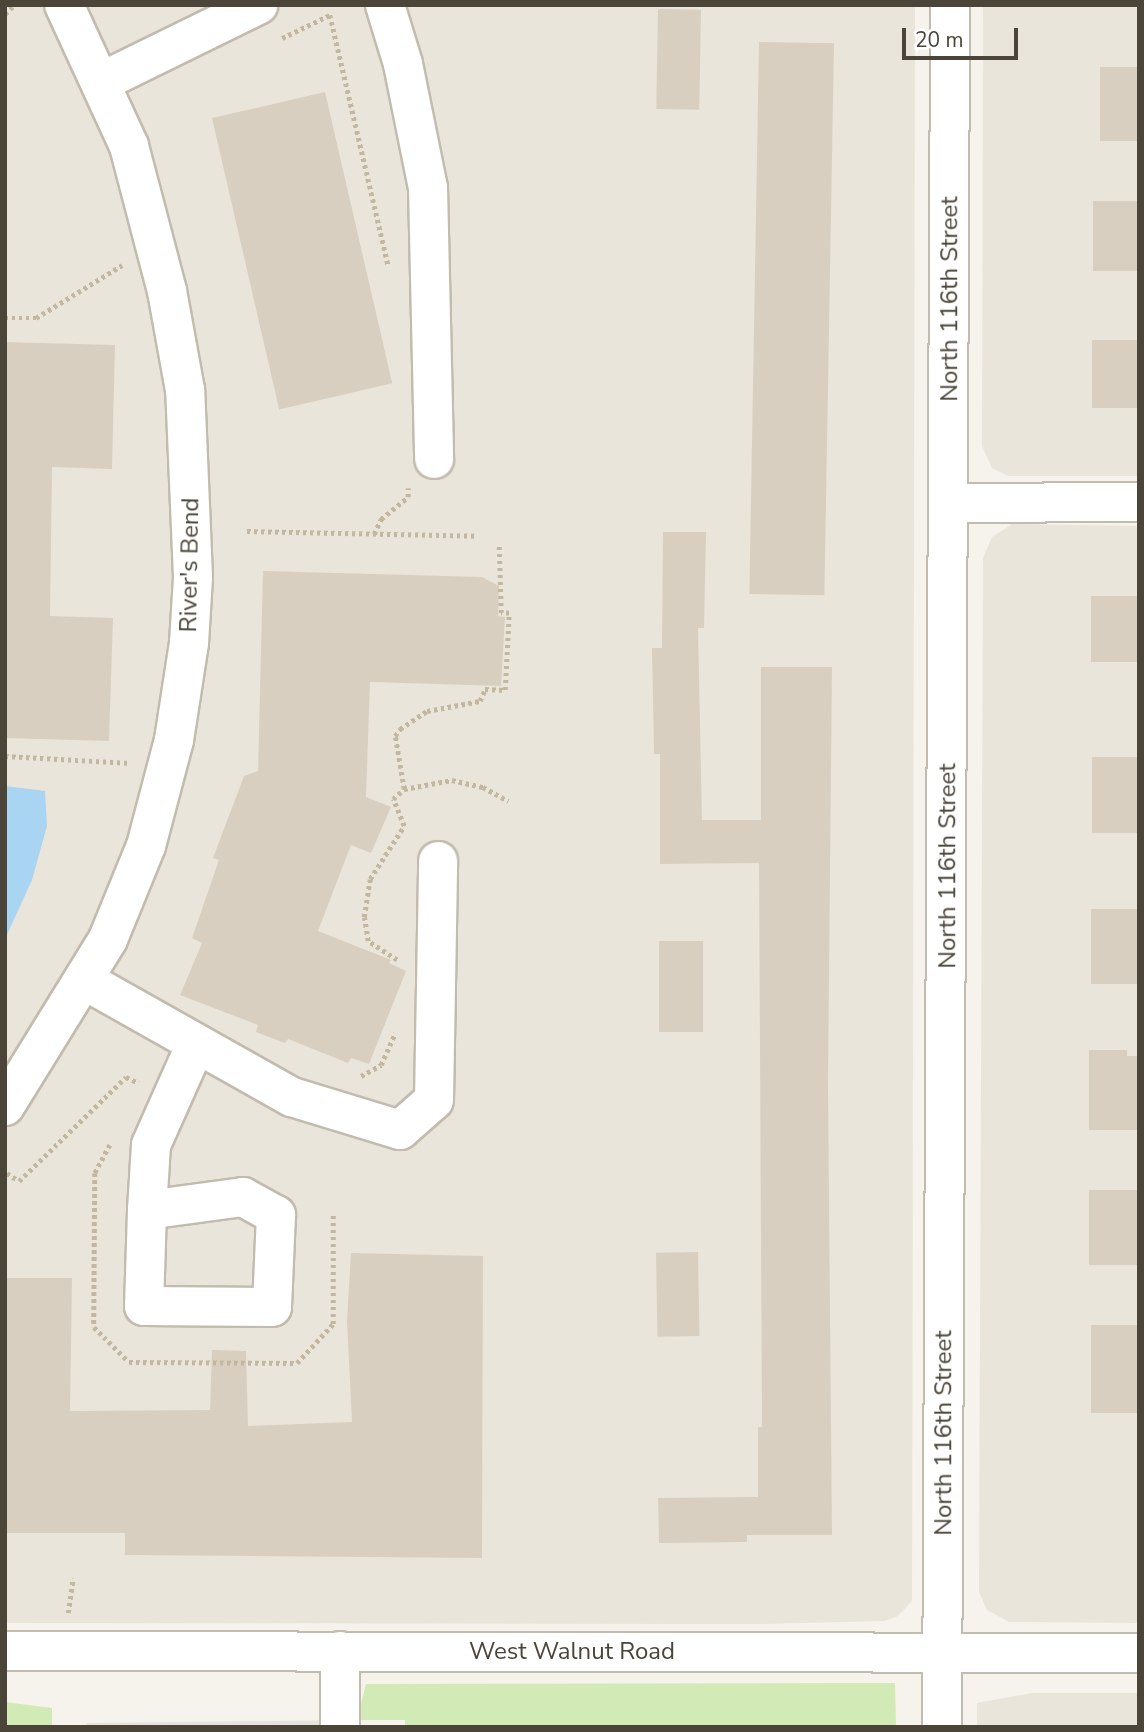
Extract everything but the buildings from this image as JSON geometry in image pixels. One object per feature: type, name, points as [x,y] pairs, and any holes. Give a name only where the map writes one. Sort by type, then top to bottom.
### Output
[{"type":"street","name":"River's Bend","points":[[5,1106],[84,981],[107,939],[149,834],[174,740],[189,643],[194,562],[185,390],[167,291],[129,146],[103,81],[64,5]]},
{"type":"street","points":[[103,81],[258,5]]},
{"type":"street","points":[[385,5],[403,64],[428,188],[421,472]]},
{"type":"street","name":"North 116th Street","points":[[942,1727],[950,502],[950,5]]},
{"type":"street","points":[[950,502],[1139,502]]},
{"type":"street","points":[[84,981],[292,1097],[400,1130],[434,1100],[438,860]]},
{"type":"street","points":[[147,1210],[151,1145],[196,1044]]},
{"type":"street","name":"West Walnut Road","points":[[5,1651],[1139,1653]]},
{"type":"street","points":[[340,1651],[340,1727]]},
{"type":"path","points":[[5,13],[14,5]]},
{"type":"path","points":[[271,43],[330,15],[390,272]]},
{"type":"path","points":[[5,318],[36,318],[127,263]]},
{"type":"path","points":[[374,534],[381,519],[408,498],[421,472]]},
{"type":"path","points":[[247,531],[477,536]]},
{"type":"path","points":[[404,789],[395,736],[400,729],[427,711],[480,701],[485,689],[505,690],[509,613],[500,613],[499,546]]},
{"type":"path","points":[[5,756],[130,763],[133,751]]},
{"type":"path","points":[[408,966],[368,941],[364,916],[370,879],[404,825],[393,799],[404,789],[452,780],[483,787],[508,801]]},
{"type":"path","points":[[349,1080],[381,1065],[401,1023]]},
{"type":"path","points":[[68,1613],[73,1578]]},
{"type":"shaded area","points":[[5,5],[915,5],[912,1601],[898,1616],[885,1621],[758,1624],[5,1623]]},
{"type":"shaded area","points":[[983,5],[1139,5],[1139,476],[1008,476],[992,468],[982,446]]},
{"type":"shaded area","points":[[1012,524],[1139,526],[1139,1623],[1009,1622],[987,1610],[979,1592],[983,558],[992,537]]},
{"type":"shaded area","points":[[1032,1693],[1139,1693],[1139,1727],[977,1727],[977,1703]]},
{"type":"shaded area","points":[[357,1720],[357,1727],[87,1727],[86,1723]]},
{"type":"green space","points":[[895,1683],[896,1727],[405,1727],[405,1720],[357,1720],[366,1684]]},
{"type":"green space","points":[[5,1702],[52,1708],[52,1727],[5,1727]]},
{"type":"water","points":[[5,786],[45,791],[47,826],[32,880],[5,939]]}]
